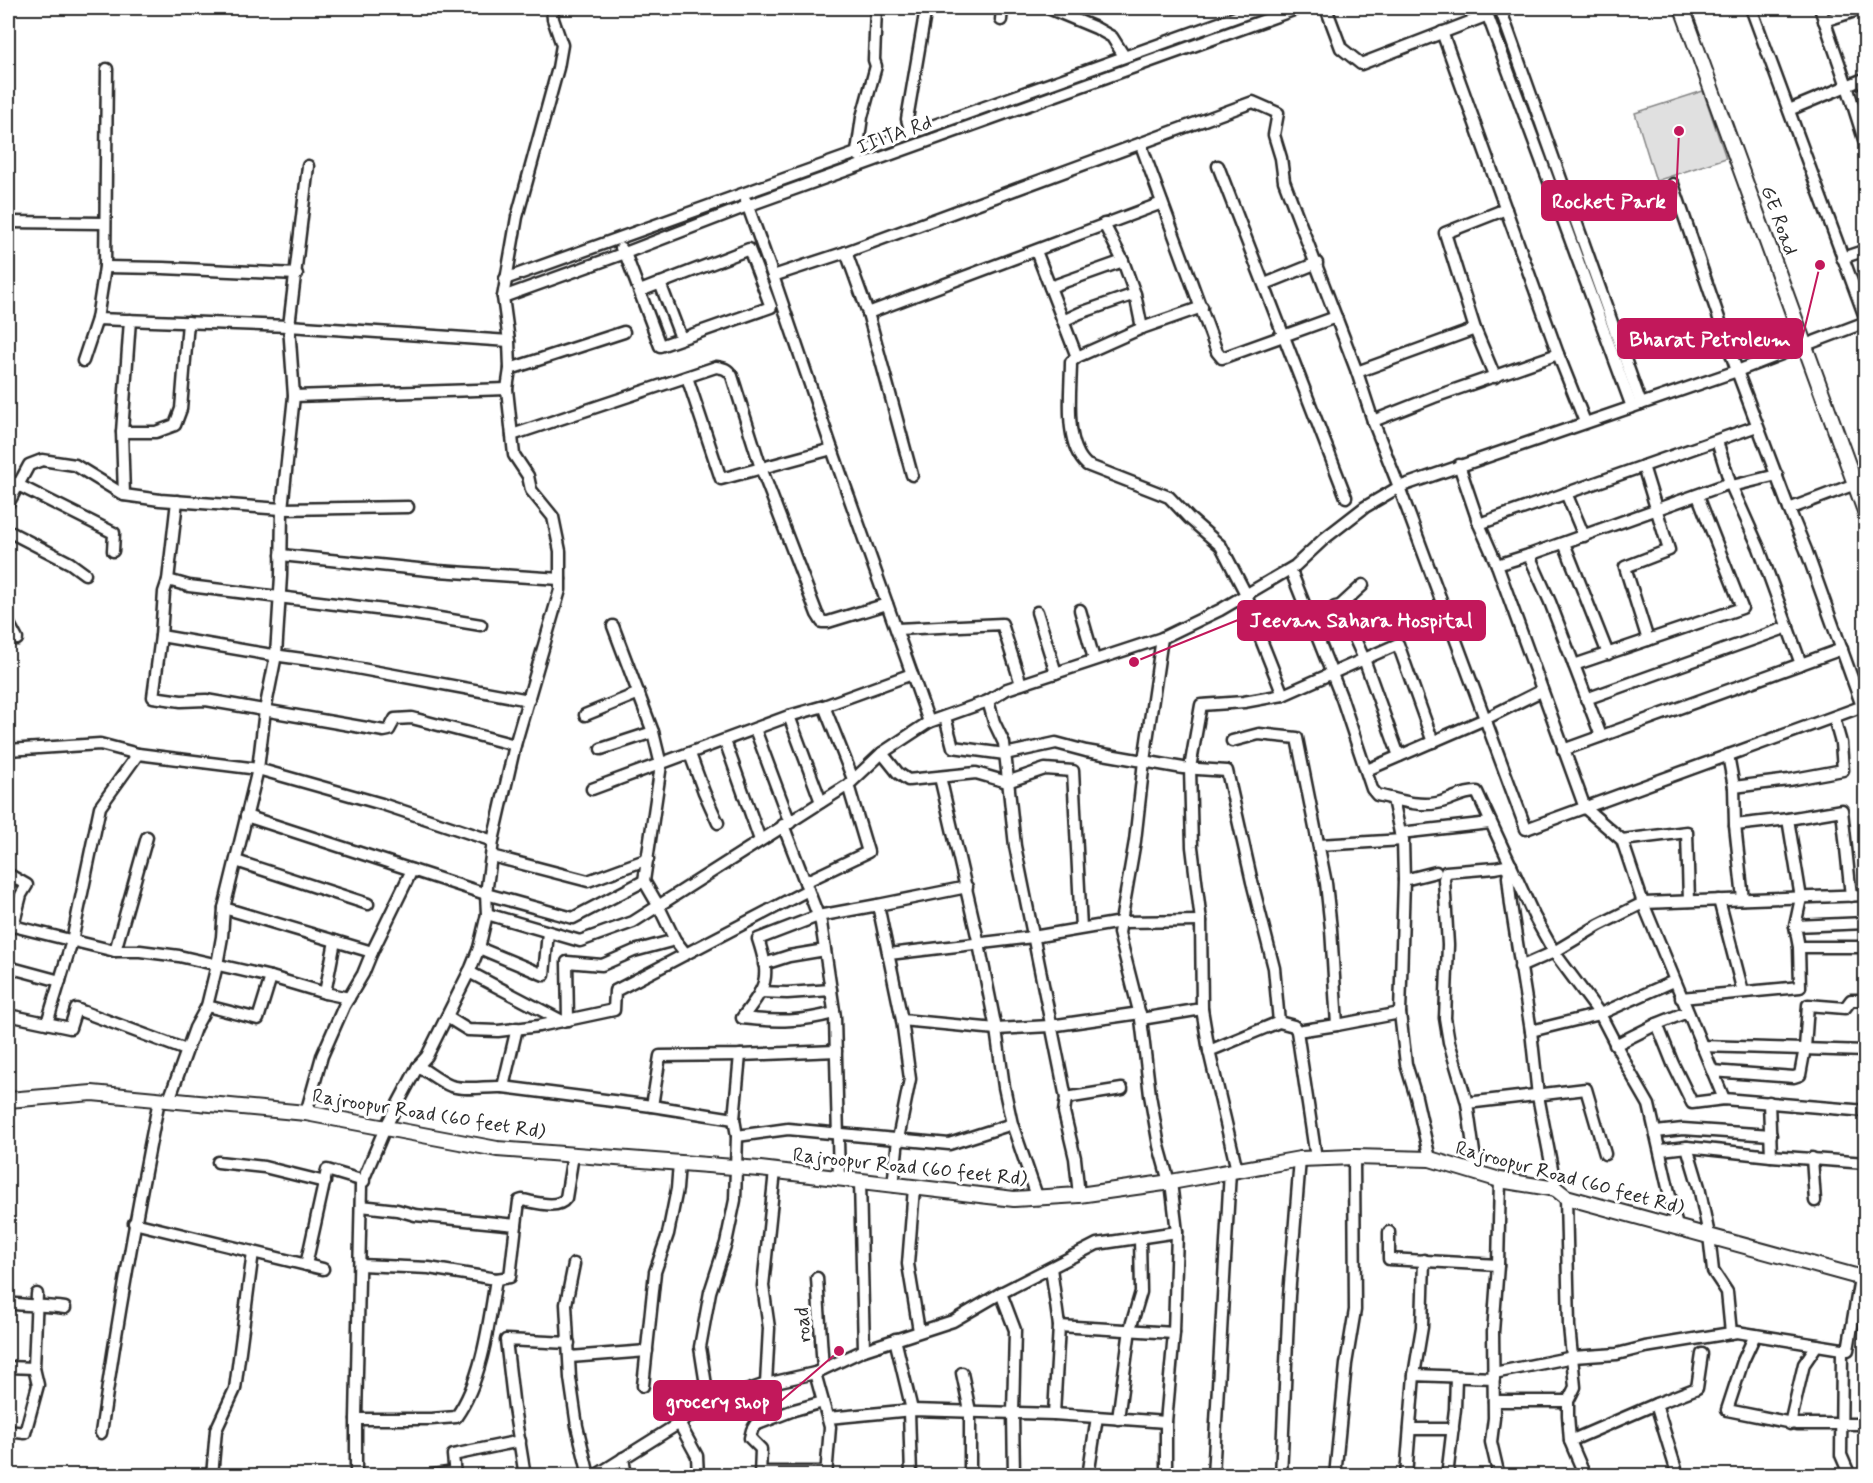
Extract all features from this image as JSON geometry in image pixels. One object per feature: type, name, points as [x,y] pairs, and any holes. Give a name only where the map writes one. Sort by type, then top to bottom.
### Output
[{"type":"main road","name":"GE Road","points":[[1682,8],[1725,114],[1810,343],[1861,484],[1866,514]]},
{"type":"main road","name":"GE Road","points":[[1692,8],[1725,114]]},
{"type":"main road","name":"Rajroopur Road (60 feet Rd)","points":[[8,1100],[92,1094],[306,1113],[496,1149],[736,1167],[1014,1199],[1079,1195],[1300,1159],[1354,1157],[1430,1159],[1500,1180],[1561,1193],[1863,1278]]},
{"type":"street","points":[[356,1476],[362,1185],[385,1128],[418,1066],[427,1056],[479,948],[487,914],[486,894],[493,841],[516,745],[560,590],[560,551],[553,517],[531,490],[528,476],[514,455],[507,389],[510,369],[509,341],[503,297],[517,217],[558,68],[562,45],[553,19],[552,8]]},
{"type":"street","points":[[862,165],[857,152],[862,117],[876,66],[874,60],[876,8]]},
{"type":"street","points":[[911,133],[907,119],[926,8]]},
{"type":"street","points":[[1001,21],[1002,8]]},
{"type":"street","points":[[1048,8],[1112,37],[1124,56]]},
{"type":"street","name":"IIITA Rd","points":[[505,279],[1261,8]]},
{"type":"street","name":"IIITA Rd","points":[[503,297],[955,130],[1299,8]]},
{"type":"street","points":[[1326,8],[1341,48],[1361,64],[1442,32],[1486,11],[1637,406]]},
{"type":"street","points":[[1500,8],[1637,406]]},
{"type":"street","points":[[487,914],[580,941],[633,922],[821,802],[850,782],[882,753],[929,722],[987,701],[1021,684],[1162,638],[1246,596],[1295,566],[1325,538],[1365,507],[1399,487],[1737,371],[1866,321],[1751,8]]},
{"type":"street","points":[[1820,8],[1866,146]]},
{"type":"street","points":[[1824,21],[1864,8]]},
{"type":"street","points":[[1442,32],[1558,354],[1585,422]]},
{"type":"street","points":[[83,361],[97,319],[105,267],[107,69]]},
{"type":"street","points":[[1789,110],[1866,78]]},
{"type":"street","points":[[773,276],[846,252],[1254,102],[1278,113],[1274,135],[1281,158],[1284,181],[1317,263],[1373,421],[1526,829],[1864,706],[1757,426],[1673,184]]},
{"type":"street","points":[[950,118],[955,130]]},
{"type":"street","points":[[1141,145],[1217,352],[1222,358],[1336,317]]},
{"type":"street","points":[[101,1433],[134,1223],[164,1100],[207,1006],[222,937],[224,908],[258,769],[265,710],[276,655],[282,509],[294,396],[289,326],[297,274],[308,166]]},
{"type":"street","points":[[1218,166],[1346,498]]},
{"type":"street","points":[[743,193],[929,722]]},
{"type":"street","points":[[868,313],[1162,203]]},
{"type":"street","points":[[1495,377],[1475,329],[1445,233],[1506,209]]},
{"type":"street","points":[[8,222],[104,223]]},
{"type":"street","points":[[1104,224],[1124,261],[1135,294],[1142,328]]},
{"type":"street","points":[[614,240],[626,253],[660,346],[771,307],[749,249],[640,291]]},
{"type":"street","points":[[1842,258],[1866,250]]},
{"type":"street","points":[[1036,251],[1077,357]]},
{"type":"street","points":[[846,252],[868,313],[912,475]]},
{"type":"street","points":[[1050,287],[1124,261]]},
{"type":"street","points":[[1265,284],[1317,263]]},
{"type":"street","points":[[105,267],[297,274]]},
{"type":"street","points":[[660,283],[681,338]]},
{"type":"street","points":[[1063,321],[1135,294]]},
{"type":"street","points":[[1202,307],[1142,328],[1077,357],[1071,362],[1071,431],[1081,459],[1087,465],[1169,497],[1221,546],[1246,596],[1283,694]]},
{"type":"street","points":[[97,319],[289,326],[509,341]]},
{"type":"street","points":[[124,495],[122,432],[130,320]]},
{"type":"street","points":[[122,432],[156,432],[167,430],[175,425],[181,409],[188,322]]},
{"type":"street","points":[[1357,372],[1475,329]]},
{"type":"street","points":[[510,369],[624,332]]},
{"type":"street","points":[[1373,421],[1558,354]]},
{"type":"street","points":[[512,435],[716,367],[723,368],[732,376],[761,468],[822,622],[887,604]]},
{"type":"street","points":[[687,377],[722,479],[832,449]]},
{"type":"street","points":[[294,396],[507,389]]},
{"type":"street","points":[[1479,524],[1757,426]]},
{"type":"street","points":[[1717,441],[1731,485],[1759,548],[1801,664]]},
{"type":"street","points":[[8,504],[12,483],[29,465],[42,460],[75,465],[124,495],[282,509],[408,507]]},
{"type":"street","points":[[1459,465],[1585,808],[1622,840],[1643,903],[1724,1099]]},
{"type":"street","points":[[1643,466],[1669,550],[1625,567],[1648,640]]},
{"type":"street","points":[[1497,565],[1731,485],[1776,475]]},
{"type":"street","points":[[12,483],[114,533],[113,551]]},
{"type":"street","points":[[1789,509],[1861,484]]},
{"type":"street","points":[[1566,493],[1584,536]]},
{"type":"street","points":[[1574,665],[1742,608],[1698,496]]},
{"type":"street","points":[[177,501],[168,580],[164,592],[153,697],[206,700],[384,731],[393,725],[395,719],[412,718],[516,745]]},
{"type":"street","points":[[8,531],[70,563],[85,574]]},
{"type":"street","points":[[1564,543],[1608,654]]},
{"type":"street","points":[[281,555],[438,571],[560,579]]},
{"type":"street","points":[[1529,555],[1601,736]]},
{"type":"street","points":[[1293,576],[1332,673],[1372,789],[1377,795],[1419,804],[1437,803],[1465,792],[1478,792],[1490,824],[1533,916],[1554,952],[1600,1014],[1649,1105],[1677,1227]]},
{"type":"street","points":[[168,580],[189,586],[409,613],[481,625]]},
{"type":"street","points":[[1313,625],[1335,607],[1340,606],[1363,585]]},
{"type":"street","points":[[1340,606],[1364,659],[1399,756]]},
{"type":"street","points":[[1080,610],[1094,659]]},
{"type":"street","points":[[1037,612],[1056,673]]},
{"type":"street","points":[[8,622],[17,639],[8,638]]},
{"type":"street","points":[[897,629],[1002,624],[1021,684]]},
{"type":"street","points":[[613,626],[653,732],[661,765],[644,881],[675,940],[686,954]]},
{"type":"street","points":[[1586,699],[1788,627]]},
{"type":"street","points":[[161,636],[324,662],[529,700]]},
{"type":"street","points":[[1162,638],[1135,841],[1119,933],[1140,1016],[1150,1095],[1159,1146],[1170,1182],[1177,1232],[1174,1333],[1166,1422],[1166,1476]]},
{"type":"street","points":[[1213,1476],[1233,1171],[1202,1009],[1201,921],[1192,847],[1190,768],[1201,705],[1244,702],[1283,694],[1398,644],[1432,742]]},
{"type":"street","points":[[1563,750],[1842,649]]},
{"type":"street","points":[[592,789],[789,716],[824,706],[912,674]]},
{"type":"street","points":[[1366,771],[1485,719],[1541,691]]},
{"type":"street","points":[[585,715],[639,693]]},
{"type":"street","points":[[987,701],[1004,743],[1015,846],[1066,1098],[1064,1112],[1079,1195]]},
{"type":"street","points":[[447,1017],[468,1030],[498,1031],[614,1010],[615,991],[868,852],[850,782],[824,706]]},
{"type":"street","points":[[789,716],[821,802]]},
{"type":"street","points":[[945,717],[953,747],[1005,754],[1056,743],[1086,751],[1144,761],[1227,771],[1274,968],[1279,1022]]},
{"type":"street","points":[[1734,787],[1843,770],[1841,743],[1834,718]]},
{"type":"street","points":[[755,729],[806,886],[821,923],[834,1013],[839,1179]]},
{"type":"street","points":[[601,749],[653,732]]},
{"type":"street","points":[[1232,741],[1259,734],[1297,738],[1319,844],[1331,929],[1336,1025]]},
{"type":"street","points":[[725,741],[760,840]]},
{"type":"street","points":[[8,750],[100,744],[138,754],[258,769],[382,804],[493,841]]},
{"type":"street","points":[[882,753],[898,773],[908,780],[976,773],[1007,782],[1045,769],[1073,771],[1080,928]]},
{"type":"street","points":[[47,1023],[72,941],[100,807],[138,754]]},
{"type":"street","points":[[690,754],[718,823]]},
{"type":"street","points":[[1728,755],[1734,787],[1735,825],[1743,899]]},
{"type":"street","points":[[940,777],[979,944],[1012,1124],[1038,1199]]},
{"type":"street","points":[[1393,799],[1402,837],[1404,880],[1400,1013],[1406,1064],[1430,1159]]},
{"type":"street","points":[[1735,825],[1842,810],[1851,896]]},
{"type":"street","points":[[246,816],[486,894],[573,918],[644,881]]},
{"type":"street","points":[[1681,998],[1800,987],[1799,947],[1795,926],[1801,898],[1788,819]]},
{"type":"street","points":[[1319,844],[1402,837],[1490,824]]},
{"type":"street","points":[[1622,840],[1687,832],[1689,901]]},
{"type":"street","points":[[115,951],[147,837]]},
{"type":"street","points":[[492,856],[588,881],[648,859]]},
{"type":"street","points":[[236,861],[368,904]]},
{"type":"street","points":[[1511,865],[1508,872],[1508,887],[1539,1096],[1561,1193],[1575,1387],[1568,1401],[1570,1441],[1585,1476]]},
{"type":"street","points":[[1478,1174],[1467,1103],[1449,1042],[1445,1018],[1448,945],[1444,879],[1446,872],[1511,865]]},
{"type":"street","points":[[306,1113],[322,1056],[412,870]]},
{"type":"street","points":[[1404,880],[1436,872]]},
{"type":"street","points":[[8,874],[27,885],[21,895],[10,928],[87,943],[115,951],[140,951],[170,955],[271,977],[349,998]]},
{"type":"street","points":[[834,1013],[816,1018],[777,1022],[742,1018],[766,979],[758,939],[818,916],[966,887]]},
{"type":"street","points":[[1520,967],[1554,952],[1599,925],[1643,903],[1866,895]]},
{"type":"street","points":[[1719,900],[1743,992]]},
{"type":"street","points":[[879,905],[902,1020],[910,1079],[898,1139],[893,1186]]},
{"type":"street","points":[[224,908],[372,952]]},
{"type":"street","points":[[889,954],[1033,937],[1121,922],[1201,921]]},
{"type":"street","points":[[1795,926],[1866,923]]},
{"type":"street","points":[[479,948],[544,975],[548,932]]},
{"type":"street","points":[[565,1020],[567,962],[602,965],[634,951],[675,940]]},
{"type":"street","points":[[325,993],[335,941]]},
{"type":"street","points":[[1799,947],[1866,947]]},
{"type":"street","points":[[764,964],[789,956],[825,950]]},
{"type":"street","points":[[8,967],[60,981]]},
{"type":"street","points":[[469,972],[565,1020]]},
{"type":"street","points":[[207,1006],[258,1019],[271,977]]},
{"type":"street","points":[[1531,1032],[1600,1014],[1674,981]]},
{"type":"street","points":[[760,992],[831,990]]},
{"type":"street","points":[[1712,1071],[1800,1076],[1805,1048],[1808,1005],[1845,1008],[1851,1000],[1866,1000]]},
{"type":"street","points":[[8,1015],[70,1028],[76,1009],[186,1050]]},
{"type":"street","points":[[902,1020],[996,1029],[1050,1026],[1202,1009]]},
{"type":"street","points":[[1615,1045],[1687,1012]]},
{"type":"street","points":[[1297,1031],[1400,1013]]},
{"type":"street","points":[[1209,1051],[1279,1022],[1294,1026],[1297,1031],[1316,1158]]},
{"type":"street","points":[[1657,1024],[1692,1103],[1724,1099],[1866,1111]]},
{"type":"street","points":[[503,1087],[517,1028]]},
{"type":"street","points":[[1701,1046],[1866,1051]]},
{"type":"street","points":[[652,1106],[660,1056],[836,1051]]},
{"type":"street","points":[[709,1404],[700,1347],[710,1292],[726,1243],[735,1200],[737,1136],[734,1119],[740,1055]]},
{"type":"street","points":[[418,1066],[450,1086],[503,1087],[734,1119]]},
{"type":"street","points":[[1066,1098],[1122,1089]]},
{"type":"street","points":[[1467,1103],[1587,1089],[1605,1154]]},
{"type":"street","points":[[1769,1102],[1771,1156]]},
{"type":"street","points":[[737,1136],[788,1129],[949,1144],[1012,1124]]},
{"type":"street","points":[[1656,1132],[1683,1130],[1771,1135]]},
{"type":"street","points":[[1661,1150],[1687,1147],[1866,1163]]},
{"type":"street","points":[[1687,1147],[1699,1187],[1713,1271],[1727,1292],[1731,1333]]},
{"type":"street","points":[[360,1264],[429,1268],[496,1279],[510,1277],[518,1205],[522,1200],[557,1204],[563,1202],[566,1198],[573,1155]]},
{"type":"street","points":[[1335,1476],[1346,1364],[1354,1310],[1354,1157]]},
{"type":"street","points":[[1812,1158],[1815,1202]]},
{"type":"street","points":[[1281,1476],[1289,1296],[1300,1159]]},
{"type":"street","points":[[218,1162],[264,1167],[325,1182]]},
{"type":"street","points":[[643,1386],[655,1272],[668,1234],[677,1190],[679,1163]]},
{"type":"street","points":[[306,1265],[327,1170],[364,1181]]},
{"type":"street","points":[[766,1384],[769,1328],[764,1286],[775,1171]]},
{"type":"street","points":[[1499,1476],[1491,1442],[1500,1180]]},
{"type":"street","points":[[860,1181],[864,1350]]},
{"type":"street","points":[[914,1188],[908,1264],[919,1331]]},
{"type":"street","points":[[361,1206],[397,1210],[415,1215],[516,1225]]},
{"type":"street","points":[[134,1223],[324,1269]]},
{"type":"street","points":[[595,1476],[709,1404],[766,1384],[819,1371],[864,1350],[953,1321],[1001,1293],[1097,1244],[1177,1232]]},
{"type":"street","points":[[1389,1232],[1389,1259],[1497,1264]]},
{"type":"street","points":[[1118,1419],[1130,1329],[1141,1292],[1140,1237]]},
{"type":"street","points":[[212,1476],[216,1430],[236,1389],[253,1252]]},
{"type":"street","points":[[1406,1476],[1414,1375],[1422,1327],[1424,1260]]},
{"type":"street","points":[[574,1264],[566,1304],[570,1378],[577,1426],[589,1476]]},
{"type":"street","points":[[1051,1268],[1059,1326],[1054,1414]]},
{"type":"street","name":"road","points":[[818,1278],[819,1371],[823,1402],[830,1427],[827,1474]]},
{"type":"street","points":[[1414,1375],[1456,1377],[1494,1375],[1573,1357],[1617,1354],[1645,1347],[1737,1332],[1848,1350],[1863,1278]]},
{"type":"street","points":[[356,1419],[456,1417],[465,1404],[485,1343],[496,1279]]},
{"type":"street","points":[[1001,1293],[1015,1330],[1014,1476]]},
{"type":"street","points":[[8,1431],[25,1433],[38,1385],[34,1368],[37,1294]]},
{"type":"street","points":[[8,1304],[65,1308]]},
{"type":"street","points":[[1059,1326],[1174,1333]]},
{"type":"street","points":[[1755,1335],[1743,1361],[1727,1410],[1790,1424],[1866,1424]]},
{"type":"street","points":[[895,1339],[910,1410],[911,1476]]},
{"type":"street","points":[[525,1476],[506,1340],[569,1343]]},
{"type":"street","points":[[1790,1424],[1804,1364],[1817,1345]]},
{"type":"street","points":[[1842,1349],[1841,1455],[1850,1476]]},
{"type":"street","points":[[570,1357],[647,1351]]},
{"type":"street","points":[[1570,1441],[1697,1388],[1702,1354]]},
{"type":"street","points":[[8,1367],[34,1368]]},
{"type":"street","points":[[962,1373],[970,1411],[970,1476]]},
{"type":"street","points":[[1447,1476],[1456,1377]]},
{"type":"street","points":[[1494,1401],[1568,1401]]},
{"type":"street","points":[[823,1402],[755,1425],[750,1438],[761,1449],[760,1474],[827,1474]]},
{"type":"street","points":[[1656,1404],[1678,1476]]},
{"type":"street","points":[[828,1418],[910,1410],[1054,1414],[1166,1422]]},
{"type":"street","points":[[1088,1476],[1097,1417]]},
{"type":"street","points":[[679,1423],[697,1456],[698,1476]]},
{"type":"street","points":[[1410,1429],[1453,1429]]},
{"type":"street","points":[[425,1476],[455,1474],[453,1455],[520,1441]]},
{"type":"street","points":[[623,1458],[626,1476]]},
{"type":"shaded area","points":[[1703,91],[1726,158],[1656,181],[1635,113]]},
{"type":"place","name":"Rocket Park","points":[[1679,131]]},
{"type":"place","name":"Bharat Petroleum","points":[[1820,265]]},
{"type":"place","name":"Jeevan Sahara Hospital","points":[[1134,662]]},
{"type":"place","name":"grocery shop","points":[[839,1351]]}]
